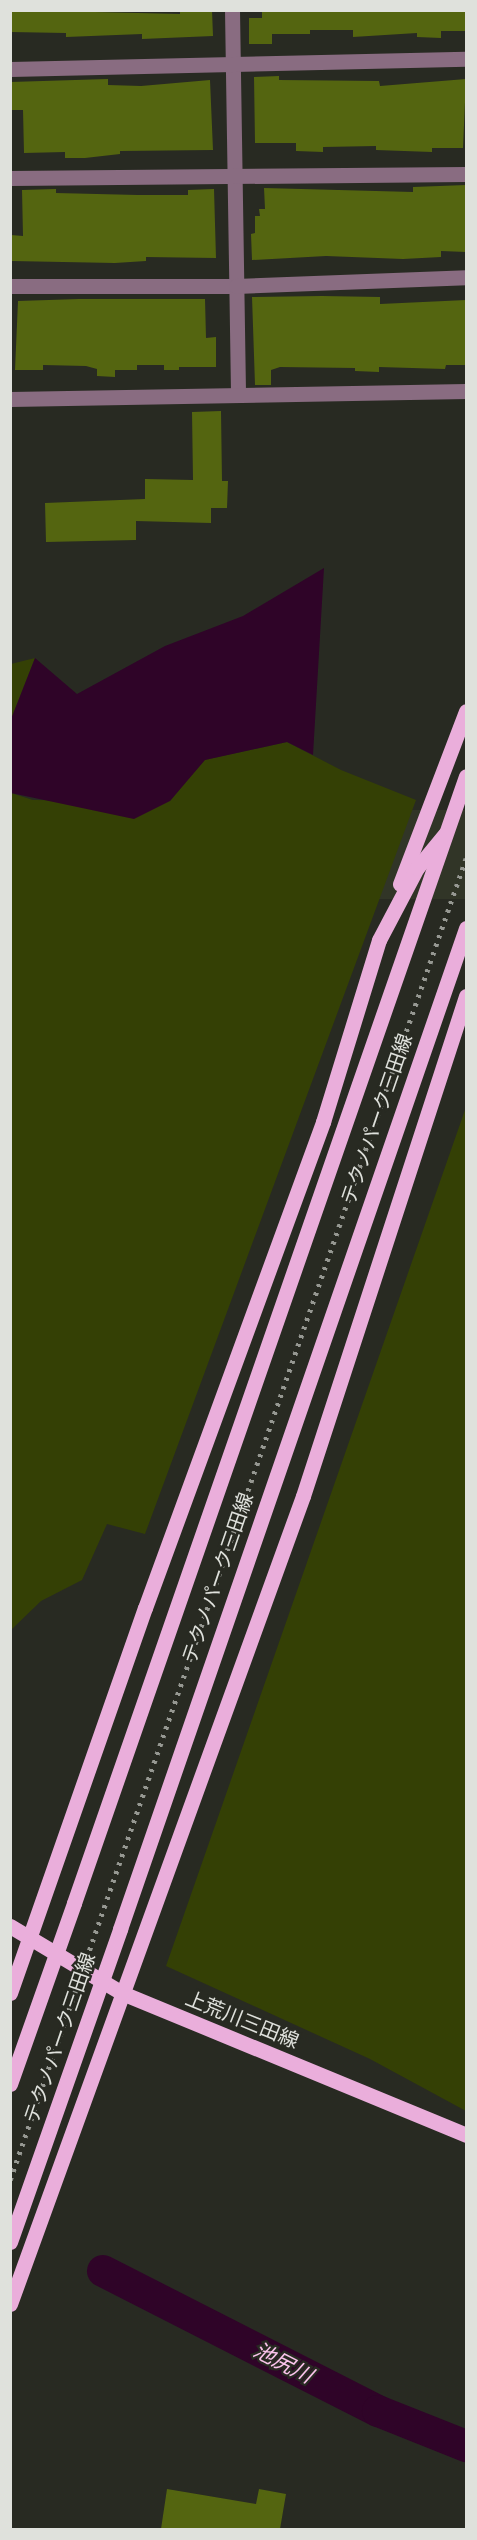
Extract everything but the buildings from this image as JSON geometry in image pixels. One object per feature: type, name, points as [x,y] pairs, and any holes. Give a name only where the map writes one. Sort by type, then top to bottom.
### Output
[{"type":"main road","points":[[10,1994],[323,1122],[379,940],[466,711]]},
{"type":"main road","name":"テクノパーク三田線","points":[[10,2084],[466,776]]},
{"type":"main road","points":[[379,940],[417,868],[445,834]]},
{"type":"main road","name":"テクノパーク三田線","points":[[10,2242],[466,928]]},
{"type":"main road","points":[[10,2304],[303,1496],[466,996]]},
{"type":"main road","name":"上荒川三田線","points":[[10,1926],[122,1993],[466,2135]]},
{"type":"street","points":[[232,10],[238,395]]},
{"type":"street","points":[[10,69],[234,62],[466,59]]},
{"type":"street","points":[[10,178],[466,174]]},
{"type":"street","points":[[10,286],[167,283],[236,286],[466,277]]},
{"type":"street","points":[[10,399],[466,391]]},
{"type":"shaded area","points":[[324,568],[313,755],[287,742],[205,760],[170,801],[134,819],[11,793],[11,719],[35,658],[77,694],[165,646],[243,616]]},
{"type":"shaded area","points":[[10,810],[466,810],[466,899],[10,899]]},
{"type":"green space","points":[[35,658],[12,718],[11,719],[11,664]]},
{"type":"green space","points":[[287,742],[341,770],[416,800],[145,1534],[107,1524],[82,1580],[41,1601],[11,1630],[11,793],[33,800],[170,801],[204,760]]},
{"type":"green space","points":[[466,1107],[466,2111],[370,2059],[166,1966]]},
{"type":"waterway","name":"池尻川","points":[[103,2271],[378,2411],[466,2446]]},
{"type":"railway","points":[[10,2180],[466,858]]}]
